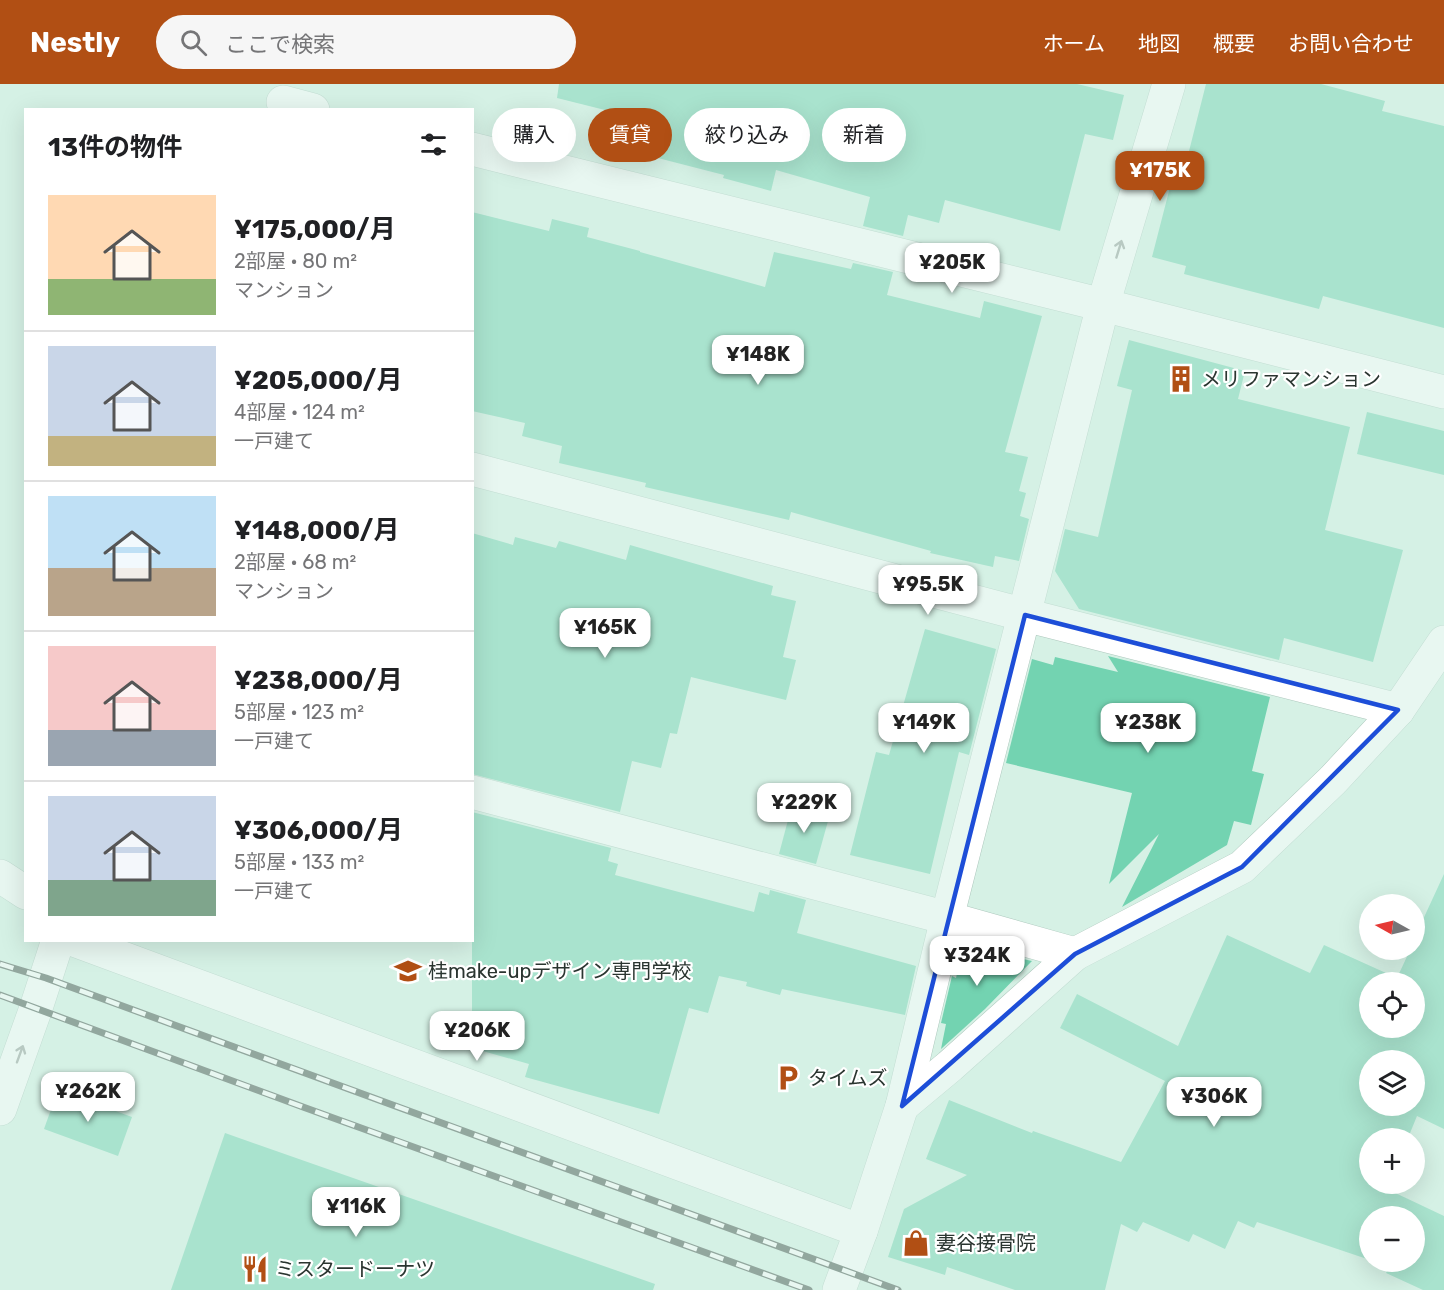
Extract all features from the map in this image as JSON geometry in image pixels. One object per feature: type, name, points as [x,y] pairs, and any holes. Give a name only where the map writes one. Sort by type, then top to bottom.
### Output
[{"type":"street","points":[[839,1290],[902,1106],[947,918],[1103,305],[1169,84]]},
{"type":"street","points":[[474,149],[1444,392]]},
{"type":"street","points":[[474,470],[1025,615],[1398,710]]},
{"type":"street","points":[[902,1106],[1075,954],[1242,867],[1333,780],[1398,710],[1444,642]]},
{"type":"street","points":[[474,793],[1075,954]]},
{"type":"street","points":[[0,876],[24,892]]},
{"type":"street","points":[[0,1109],[57,942]]},
{"type":"street","points":[[79,942],[861,1231]]},
{"type":"highlighted area","points":[[1025,615],[1398,710],[1242,867],[1075,954],[902,1106]]},
{"type":"building","points":[[559,84],[1077,84],[1124,95],[1113,140],[1085,134],[1060,231],[945,200],[939,223],[908,215],[903,236],[863,226],[870,197],[776,170],[771,191],[723,178],[724,175],[672,162],[672,108],[597,108],[557,98]]},
{"type":"building","points":[[1206,84],[1321,84],[1385,101],[1382,111],[1444,126],[1444,328],[1323,296],[1319,309],[1184,274],[1186,266],[1152,257],[1177,160],[1186,163]]},
{"type":"building","points":[[474,212],[549,231],[552,219],[589,228],[587,237],[765,287],[774,252],[851,269],[853,263],[893,272],[887,295],[980,318],[984,301],[1042,316],[1005,452],[1028,457],[1019,491],[1026,493],[1020,516],[1029,519],[1019,561],[995,556],[993,567],[930,553],[931,551],[791,512],[789,520],[645,487],[646,483],[559,463],[562,446],[522,436],[525,423],[474,411]]},
{"type":"building","points":[[1129,340],[1245,371],[1238,399],[1350,427],[1325,530],[1403,550],[1373,662],[1284,638],[1279,660],[1079,609],[1055,571],[1065,529],[1098,537],[1132,390],[1117,386]]},
{"type":"building","points":[[1367,412],[1444,431],[1444,475],[1357,454]]},
{"type":"building","points":[[474,534],[513,545],[515,537],[556,548],[559,541],[626,560],[630,545],[773,586],[771,595],[796,601],[783,657],[796,660],[786,700],[691,677],[677,734],[670,733],[661,768],[632,761],[620,812],[474,775]]},
{"type":"building","points":[[925,629],[996,649],[969,755],[959,752],[930,874],[850,855],[876,752],[889,755]]},
{"type":"building","points":[[1108,656],[1270,697],[1252,771],[1264,774],[1251,825],[1234,821],[1227,845],[1122,907],[1159,834],[1109,884],[1132,793],[1006,763],[1032,659],[1053,665],[1055,657],[1118,672]]},
{"type":"building","points":[[792,805],[830,814],[816,864],[779,854]]},
{"type":"building","points":[[474,813],[611,848],[608,861],[618,864],[615,875],[754,912],[759,892],[769,895],[770,890],[806,900],[797,933],[916,966],[905,1015],[782,989],[780,995],[746,986],[747,982],[719,976],[708,1013],[689,1008],[659,1114],[525,1077],[529,1064],[472,1048]]},
{"type":"building","points":[[1444,874],[1444,1129],[1417,1116],[1412,1128],[1359,1128],[1359,1194],[1397,1194],[1423,1206],[1359,1206],[1359,1256],[1257,1222],[1254,1228],[1238,1221],[1225,1249],[1193,1234],[1189,1242],[1143,1222],[1137,1232],[1121,1224],[1105,1290],[1015,1290],[947,1267],[945,1275],[888,1257],[904,1209],[967,1175],[926,1159],[949,1100],[1032,1133],[1033,1131],[1121,1162],[1165,1081],[1060,1028],[1077,994],[1178,1046],[1227,935],[1310,973],[1324,945],[1384,972],[1359,972],[1359,1038],[1425,1038],[1425,972],[1400,972],[1405,960],[1425,960],[1425,915]]},
{"type":"building","points":[[963,946],[1032,961],[985,1009],[941,1049],[946,1024],[941,1023],[952,976],[956,978]]},
{"type":"building","points":[[58,1090],[132,1117],[118,1156],[44,1129]]},
{"type":"building","points":[[225,1133],[655,1284],[653,1290],[171,1290]]},
{"type":"building","points":[[1425,1207],[1444,1216],[1444,1290],[1423,1290],[1386,1273],[1425,1272]]},
{"type":"railway","points":[[0,964],[46,978],[898,1290]]},
{"type":"railway","points":[[0,995],[809,1290]]},
{"type":"place","name":"メリファマンション","points":[[1181,379]]},
{"type":"place","name":"桂make-upデザイン専門学校","points":[[408,971]]},
{"type":"place","name":"タイムズ","points":[[788,1078]]},
{"type":"place","name":"妻谷接骨院","points":[[916,1243]]},
{"type":"place","name":"ミスタードーナツ","points":[[255,1269]]}]
